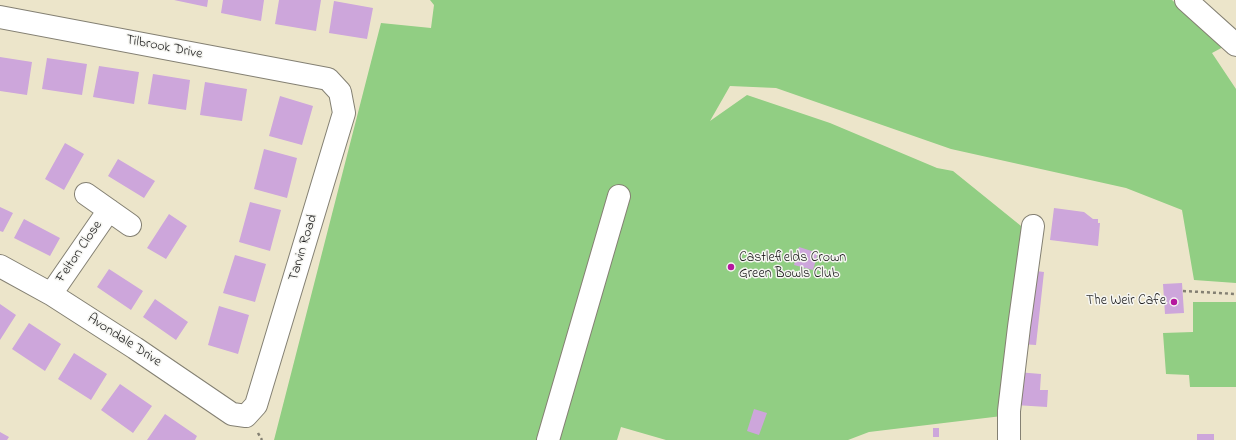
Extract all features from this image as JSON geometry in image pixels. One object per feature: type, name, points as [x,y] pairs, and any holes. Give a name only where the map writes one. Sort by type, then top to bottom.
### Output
[{"type":"street","points":[[1186,0],[1236,45]]},
{"type":"street","name":"Tilbrook Drive","points":[[0,17],[328,79]]},
{"type":"street","name":"Tarvin Road","points":[[246,416],[256,406],[344,113],[340,92],[328,79]]},
{"type":"street","name":"Felton Close","points":[[86,194],[130,225]]},
{"type":"street","points":[[548,440],[619,196]]},
{"type":"street","name":"Felton Close","points":[[51,294],[109,210]]},
{"type":"street","points":[[1009,440],[1010,404],[1033,226]]},
{"type":"street","name":"Avondale Drive","points":[[0,266],[51,294],[136,348],[232,414],[246,416]]},
{"type":"path","points":[[1183,291],[1236,294]]},
{"type":"green space","points":[[430,0],[1172,0],[1225,46],[1212,53],[1236,89],[1236,283],[1194,280],[1182,210],[1126,188],[951,149],[776,88],[730,86],[710,121],[747,95],[830,123],[937,168],[953,171],[1026,230],[1002,416],[869,432],[848,440],[666,440],[621,427],[617,440],[274,440],[381,23],[431,28],[434,5]]},
{"type":"green space","points":[[1193,302],[1236,302],[1236,387],[1190,387],[1189,375],[1166,374],[1163,333],[1193,332]]},
{"type":"building","points":[[174,0],[208,0],[207,7]]},
{"type":"building","points":[[223,0],[264,0],[261,21],[221,13]]},
{"type":"building","points":[[279,0],[321,0],[316,31],[275,24]]},
{"type":"building","points":[[334,1],[373,8],[367,39],[329,33]]},
{"type":"building","points":[[0,57],[32,62],[27,95],[0,91]]},
{"type":"building","points":[[47,58],[87,64],[82,95],[42,89]]},
{"type":"building","points":[[99,66],[139,72],[134,104],[93,97]]},
{"type":"building","points":[[153,74],[190,80],[186,110],[148,104]]},
{"type":"building","points":[[205,82],[247,89],[242,121],[200,115]]},
{"type":"building","points":[[280,96],[313,106],[302,145],[269,136]]},
{"type":"building","points":[[65,143],[84,154],[64,190],[45,179]]},
{"type":"building","points":[[264,149],[297,158],[287,198],[254,189]]},
{"type":"building","points":[[118,159],[155,181],[144,198],[108,176]]},
{"type":"building","points":[[250,202],[281,210],[270,251],[239,242]]},
{"type":"building","points":[[0,207],[13,213],[3,232],[0,231]]},
{"type":"building","points":[[1054,208],[1084,212],[1093,219],[1098,219],[1098,223],[1100,223],[1098,246],[1050,240]]},
{"type":"building","points":[[169,214],[187,226],[166,259],[147,248]]},
{"type":"building","points":[[24,219],[60,238],[50,256],[14,238]]},
{"type":"building","points":[[799,247],[818,253],[813,270],[794,265]]},
{"type":"building","points":[[235,255],[266,264],[255,302],[223,293]]},
{"type":"building","points":[[109,269],[143,291],[131,310],[97,287]]},
{"type":"building","points":[[1028,270],[1044,272],[1036,345],[1021,344]]},
{"type":"building","name":"The Weir Cafe","points":[[1182,283],[1184,313],[1165,314],[1163,284]]},
{"type":"building","points":[[155,299],[188,322],[176,340],[143,317]]},
{"type":"building","points":[[0,304],[16,315],[0,340]]},
{"type":"building","points":[[219,306],[249,315],[238,354],[208,345]]},
{"type":"building","points":[[29,323],[61,344],[45,371],[12,349]]},
{"type":"building","points":[[74,353],[107,374],[91,400],[58,379]]},
{"type":"building","points":[[1017,372],[1041,374],[1040,390],[1048,390],[1047,407],[1015,405]]},
{"type":"building","points":[[120,384],[152,406],[133,433],[101,410]]},
{"type":"building","points":[[754,409],[767,413],[759,435],[747,431]]},
{"type":"building","points":[[165,414],[197,436],[195,440],[147,440]]},
{"type":"building","points":[[933,428],[939,428],[939,437],[933,437]]},
{"type":"building","points":[[0,432],[9,437],[7,440],[0,440]]},
{"type":"building","points":[[1197,434],[1214,434],[1214,440],[1197,440]]},
{"type":"place","name":"Castlefields Crown Green Bowls Club","points":[[731,267]]},
{"type":"place","name":"The Weir Cafe","points":[[1174,302]]}]
